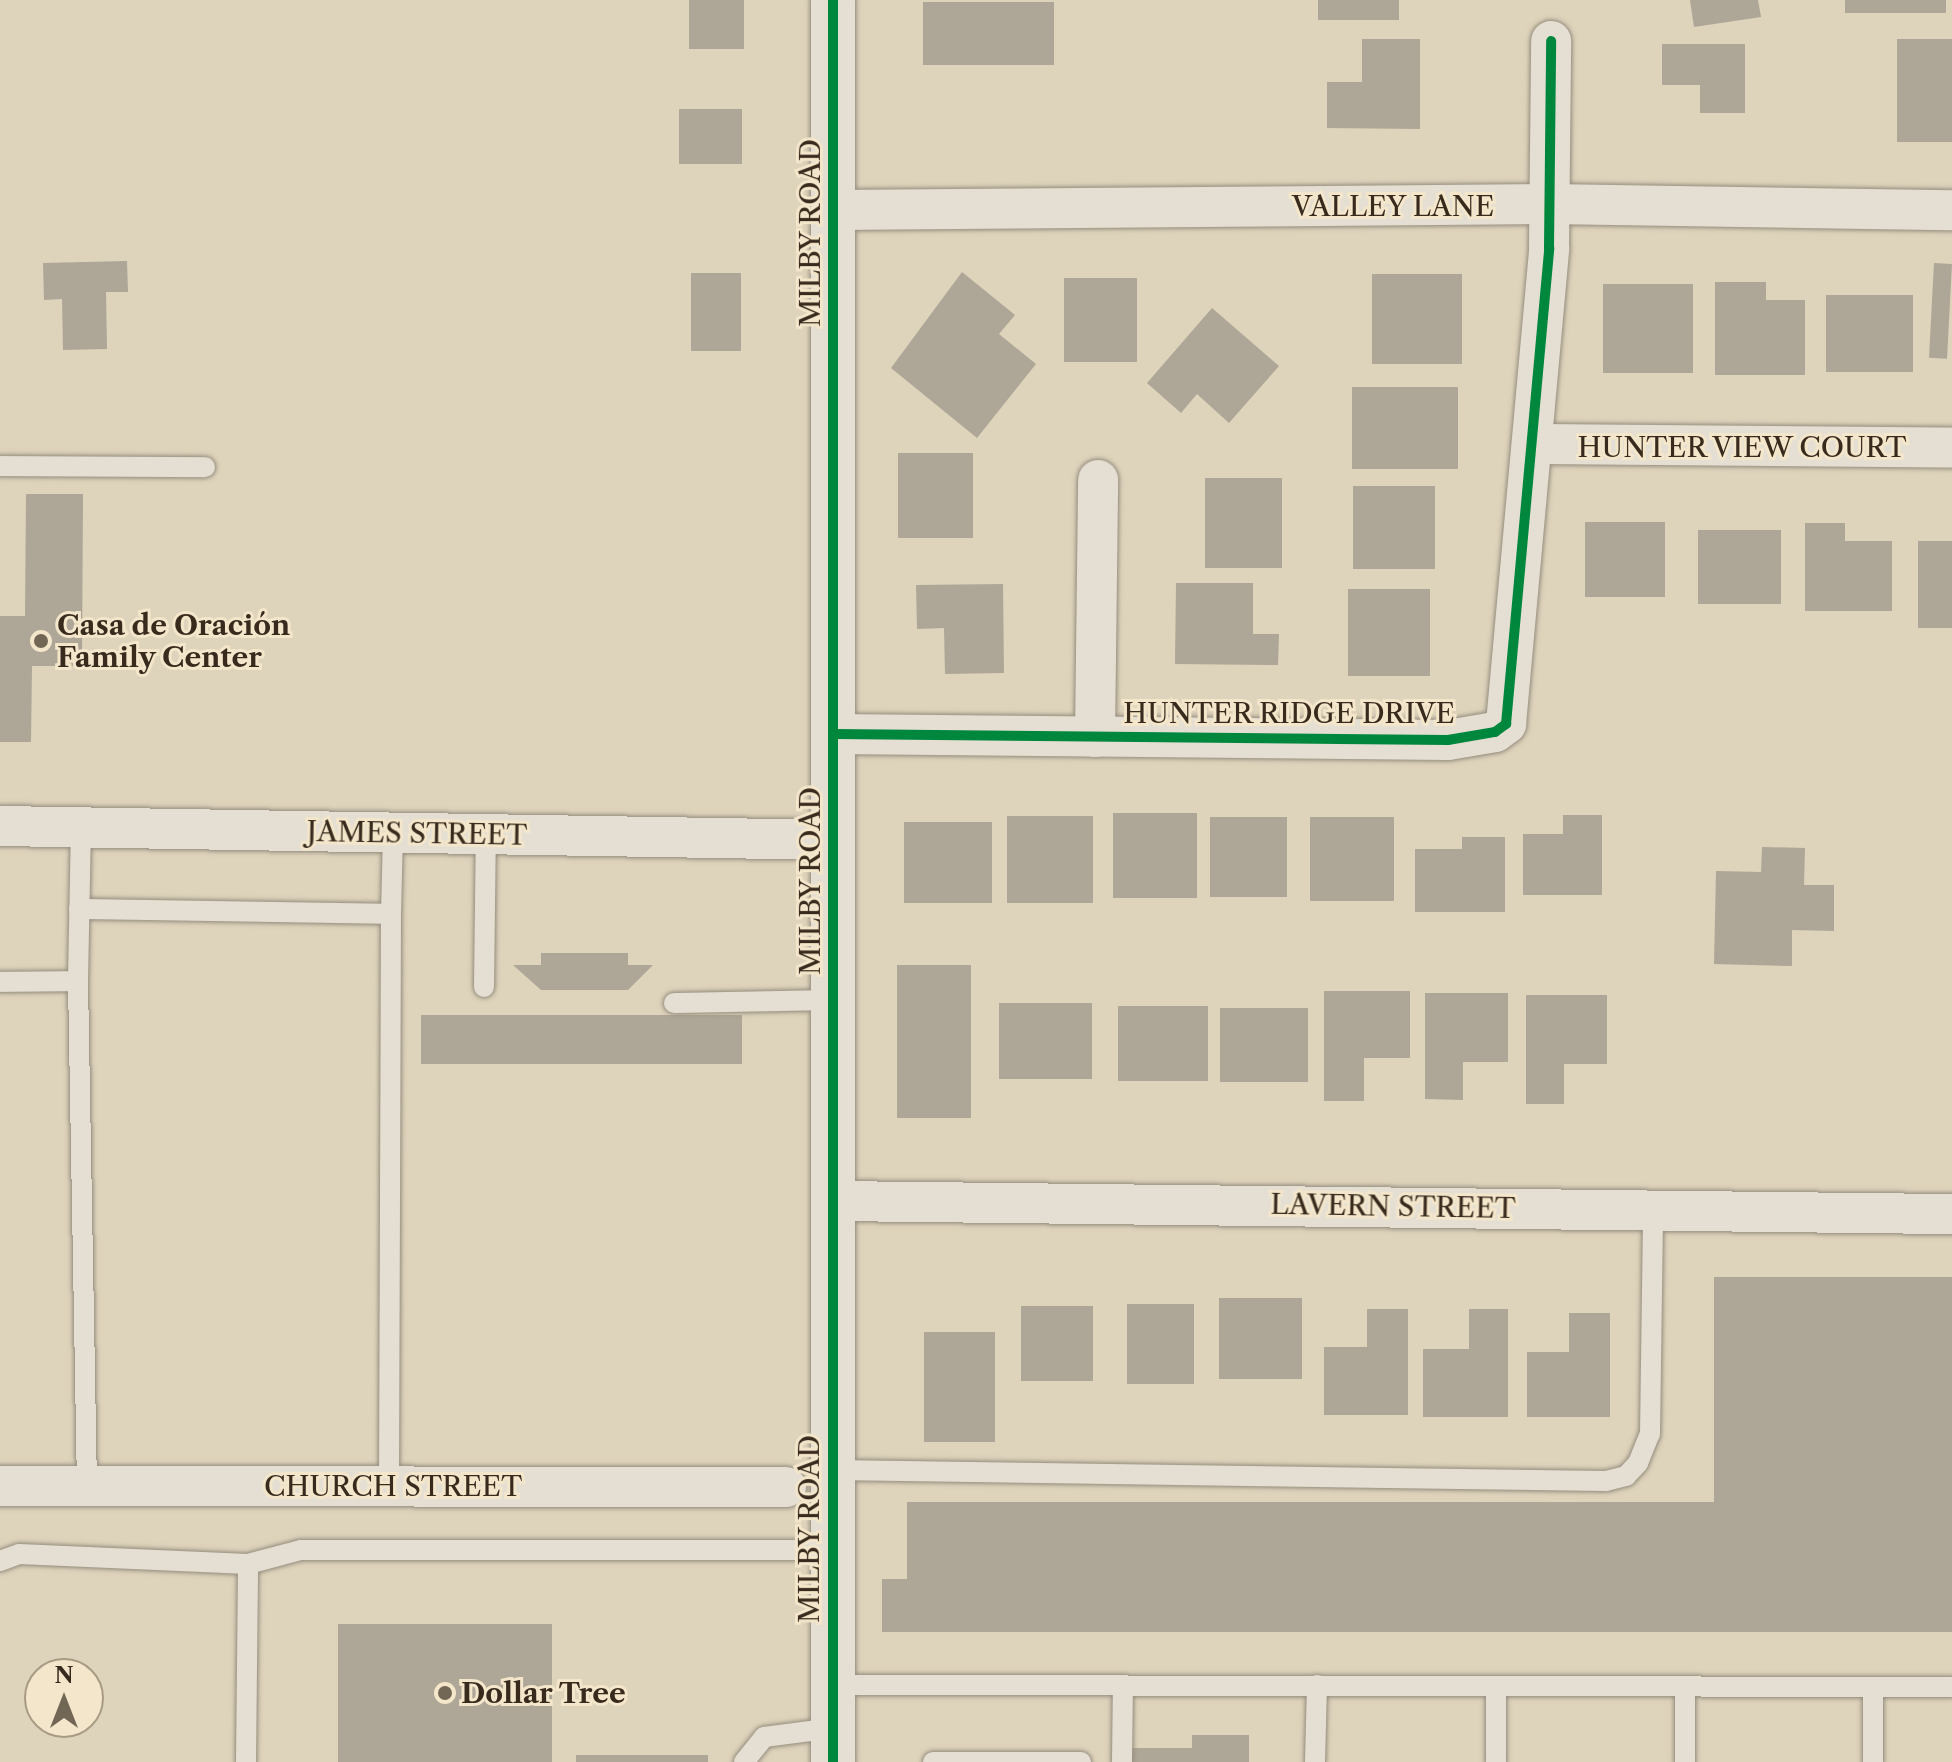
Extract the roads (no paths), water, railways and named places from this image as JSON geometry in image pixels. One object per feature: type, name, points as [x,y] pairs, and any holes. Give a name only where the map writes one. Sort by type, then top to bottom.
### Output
[{"type":"street","name":"MILBY ROAD","points":[[833,0],[833,1745]]},
{"type":"street","name":"HUNTER RIDGE DRIVE","points":[[834,734],[1405,741],[1495,732],[1506,724],[1511,708],[1549,204],[1551,41]]},
{"type":"street","name":"VALLEY LANE","points":[[834,210],[1549,204],[1952,210]]},
{"type":"street","name":"HUNTER VIEW COURT","points":[[1532,444],[1952,448]]},
{"type":"street","points":[[1095,737],[1098,480]]},
{"type":"street","name":"JAMES STREET","points":[[0,826],[834,840]]},
{"type":"street","name":"LAVERN STREET","points":[[834,1201],[1952,1214]]},
{"type":"street","name":"CHURCH STREET","points":[[0,1486],[786,1487]]},
{"type":"lane","points":[[0,466],[205,467]]},
{"type":"lane","points":[[81,828],[78,981],[87,1485]]},
{"type":"lane","points":[[389,1485],[393,833]]},
{"type":"lane","points":[[484,987],[486,834]]},
{"type":"lane","points":[[79,909],[391,914]]},
{"type":"lane","points":[[0,982],[78,981]]},
{"type":"lane","points":[[674,1003],[834,1000]]},
{"type":"lane","points":[[833,1470],[1606,1481],[1626,1476],[1638,1463],[1650,1434],[1653,1209]]},
{"type":"lane","points":[[0,1561],[19,1554],[248,1564],[301,1550],[833,1550]]},
{"type":"lane","points":[[246,1762],[248,1564]]},
{"type":"lane","points":[[833,1685],[1952,1687]]},
{"type":"lane","points":[[1122,1762],[1123,1685]]},
{"type":"lane","points":[[1315,1762],[1317,1685]]},
{"type":"lane","points":[[1496,1686],[1496,1762]]},
{"type":"lane","points":[[1685,1686],[1685,1762]]},
{"type":"lane","points":[[1873,1687],[1873,1762]]},
{"type":"lane","points":[[744,1762],[764,1737],[833,1745]]},
{"type":"lane","points":[[933,1762],[1081,1762]]},
{"type":"place","name":"Casa de Oración Family Center","points":[[41,641]]},
{"type":"place","name":"Dollar Tree","points":[[445,1693]]}]
